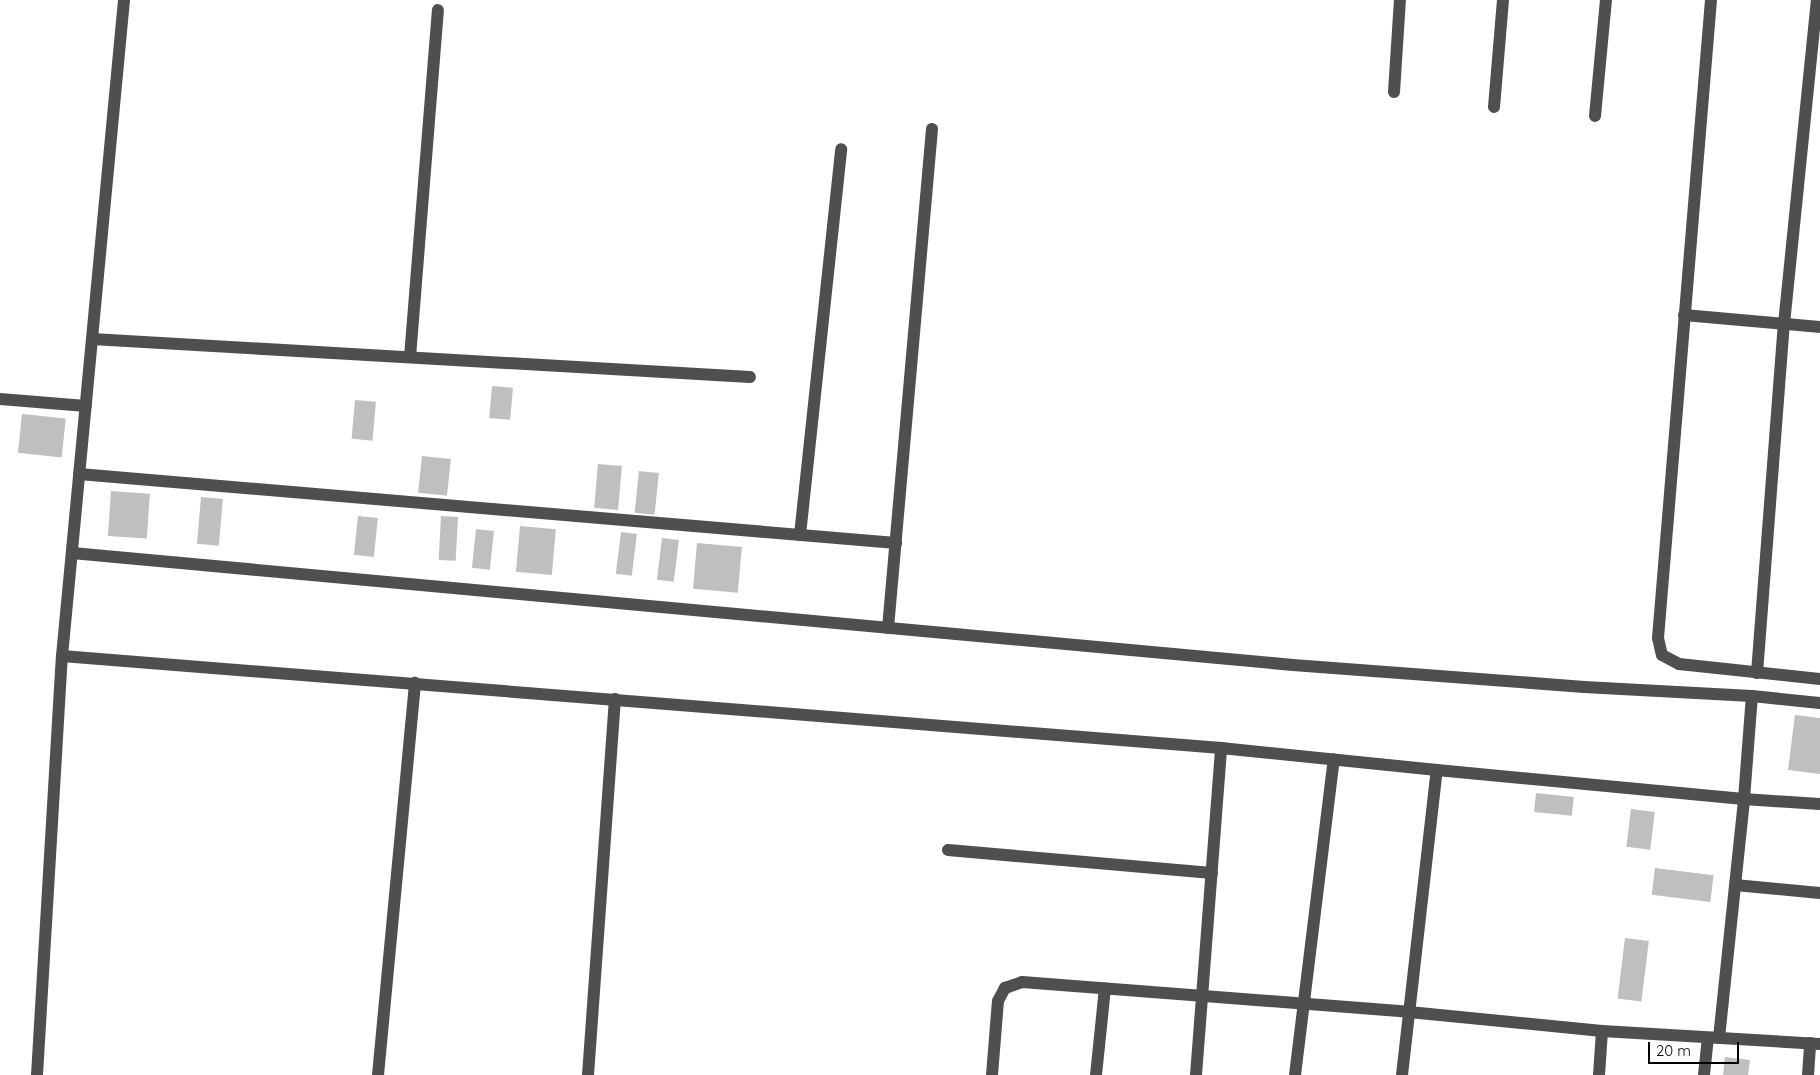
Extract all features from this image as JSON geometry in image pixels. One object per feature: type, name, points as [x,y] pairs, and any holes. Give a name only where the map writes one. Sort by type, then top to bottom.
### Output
[{"type":"street","points":[[37,1075],[62,656],[124,0]]},
{"type":"street","points":[[1394,92],[1400,0]]},
{"type":"street","points":[[1494,107],[1503,0]]},
{"type":"street","points":[[1595,116],[1606,0]]},
{"type":"street","points":[[1712,0],[1658,638],[1662,654],[1679,664],[1820,679]]},
{"type":"street","points":[[1757,673],[1784,324],[1817,0]]},
{"type":"street","points":[[410,357],[438,10]]},
{"type":"street","points":[[888,628],[932,129]]},
{"type":"street","points":[[800,535],[841,149]]},
{"type":"street","points":[[1684,316],[1820,327]]},
{"type":"street","points":[[92,339],[750,377]]},
{"type":"street","points":[[0,399],[86,406]]},
{"type":"street","points":[[79,474],[896,543]]},
{"type":"street","points":[[72,553],[1293,665],[1584,687],[1752,696],[1820,703]]},
{"type":"street","points":[[62,656],[1221,748],[1744,799],[1820,804]]},
{"type":"street","points":[[378,1075],[415,683]]},
{"type":"street","points":[[1704,1075],[1713,1038],[1735,885],[1752,696]]},
{"type":"street","points":[[588,1075],[615,699]]},
{"type":"street","points":[[1196,1075],[1221,748]]},
{"type":"street","points":[[1295,1075],[1334,759]]},
{"type":"street","points":[[1402,1075],[1437,770]]},
{"type":"street","points":[[948,850],[1212,873]]},
{"type":"street","points":[[1735,885],[1820,893]]},
{"type":"street","points":[[992,1075],[998,1001],[1005,988],[1022,982],[1409,1012],[1602,1031],[1815,1044],[1808,1075]]},
{"type":"street","points":[[1096,1075],[1105,988]]},
{"type":"street","points":[[1599,1075],[1602,1031]]},
{"type":"building","points":[[492,386],[513,388],[510,420],[489,418]]},
{"type":"building","points":[[355,400],[376,402],[373,441],[352,439]]},
{"type":"building","points":[[22,414],[66,419],[62,457],[18,453]]},
{"type":"building","points":[[422,456],[451,459],[447,496],[418,493]]},
{"type":"building","points":[[598,464],[622,466],[618,510],[594,508]]},
{"type":"building","points":[[639,471],[659,473],[655,515],[635,513]]},
{"type":"building","points":[[111,491],[150,494],[147,539],[108,536]]},
{"type":"building","points":[[201,497],[223,499],[219,546],[197,544]]},
{"type":"building","points":[[358,516],[378,518],[374,557],[354,555]]},
{"type":"building","points":[[441,516],[458,517],[456,561],[439,560]]},
{"type":"building","points":[[520,526],[556,529],[552,575],[516,572]]},
{"type":"building","points":[[476,529],[494,531],[490,570],[472,568]]},
{"type":"building","points":[[621,532],[637,534],[632,576],[616,574]]},
{"type":"building","points":[[662,538],[679,540],[674,582],[657,580]]},
{"type":"building","points":[[697,543],[742,547],[738,593],[693,589]]},
{"type":"building","points":[[1795,715],[1820,718],[1820,774],[1788,770]]},
{"type":"building","points":[[1536,793],[1574,797],[1572,816],[1534,812]]},
{"type":"building","points":[[1631,809],[1655,812],[1650,850],[1626,847]]},
{"type":"building","points":[[1655,868],[1714,875],[1710,902],[1652,895]]},
{"type":"building","points":[[1625,938],[1649,941],[1641,1001],[1618,999]]},
{"type":"building","points":[[1725,1057],[1750,1060],[1748,1075],[1723,1075]]}]
